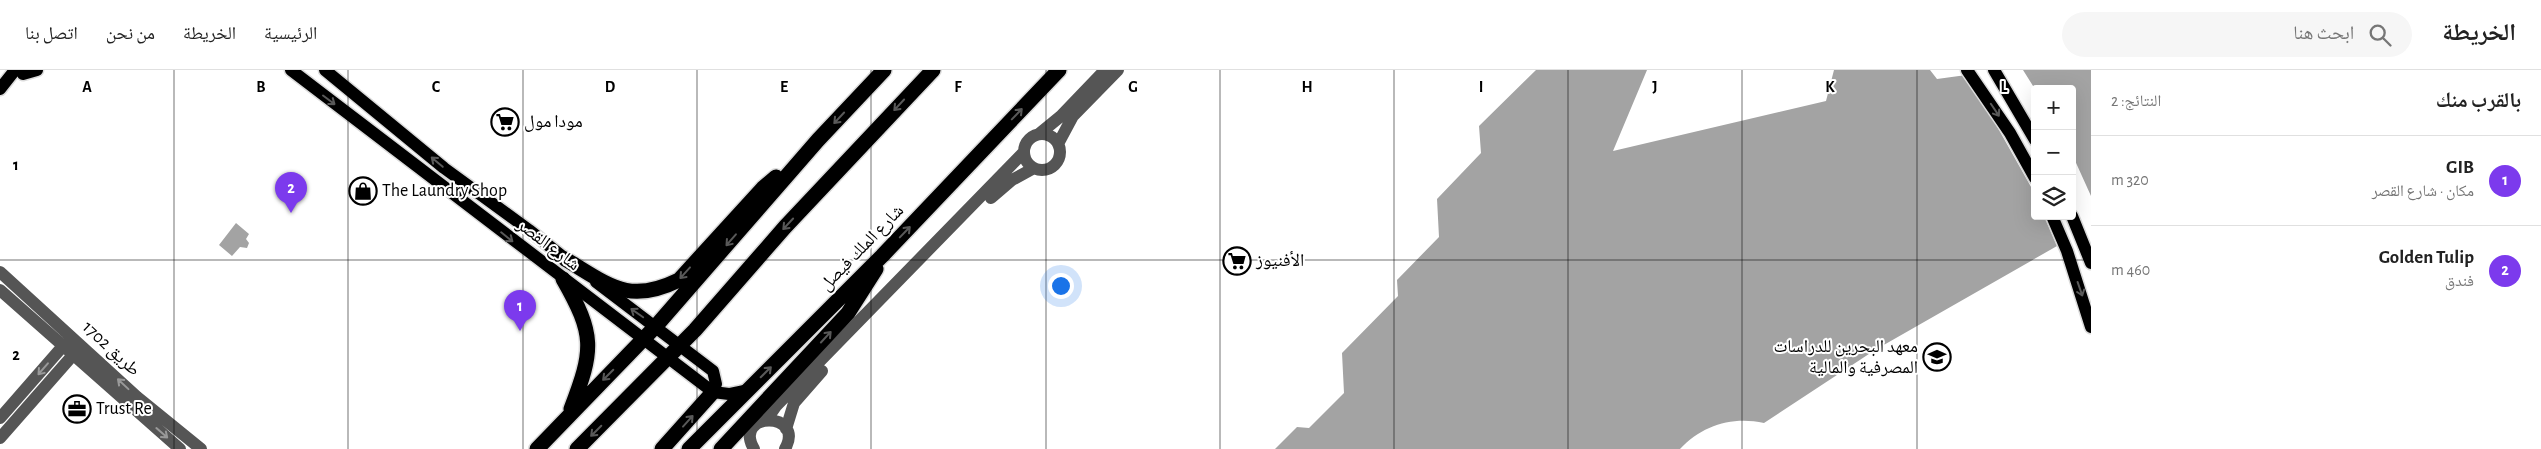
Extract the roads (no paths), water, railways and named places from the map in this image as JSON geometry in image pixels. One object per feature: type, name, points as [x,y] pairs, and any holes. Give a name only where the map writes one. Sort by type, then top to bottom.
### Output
[{"type":"highway","points":[[537,449],[656,326],[818,140],[884,70]]},
{"type":"highway","points":[[577,449],[680,346],[785,227],[933,70]]},
{"type":"highway","name":"شارع الملك فيصل","points":[[689,449],[882,256],[1059,70]]},
{"type":"highway","points":[[565,259],[615,288],[643,292],[662,288],[679,280],[763,188],[818,140]]},
{"type":"highway","points":[[721,449],[848,313],[865,290],[882,256]]},
{"type":"highway","points":[[563,279],[581,310],[588,336],[587,361],[568,415]]},
{"type":"highway","points":[[662,449],[713,392]]},
{"type":"main road","points":[[23,71],[37,70]]},
{"type":"main road","name":"شارع القصر","points":[[290,70],[642,340],[713,392],[716,384],[713,371],[529,230],[444,168],[325,70]]},
{"type":"main road","points":[[1968,70],[2010,134],[2033,175]]},
{"type":"main road","points":[[1994,70],[2031,133]]},
{"type":"main road","points":[[2054,220],[2067,251],[2091,327]]},
{"type":"main road","points":[[2074,220],[2091,263]]},
{"type":"main road","points":[[713,392],[722,395],[748,390]]},
{"type":"street","points":[[741,449],[752,443],[754,428],[767,419],[776,406],[1023,153],[1026,142],[1040,134],[1061,116],[1105,70]]},
{"type":"street","points":[[1058,144],[1073,116],[1118,70]]},
{"type":"street","points":[[0,90],[23,71]]},
{"type":"street","points":[[1023,153],[1027,162],[1034,168],[1045,170],[1055,164],[1060,155],[1058,144],[1050,136],[1040,134]]},
{"type":"street","points":[[785,449],[788,439],[786,429],[790,409],[798,397],[854,337],[993,196],[1012,180],[1034,168]]},
{"type":"street","name":"طريق 1702","points":[[0,272],[179,448]]},
{"type":"street","name":"طريق 1702","points":[[0,290],[72,344],[200,449]]},
{"type":"street","points":[[0,418],[72,344]]},
{"type":"street","points":[[0,438],[72,344]]},
{"type":"street","points":[[767,419],[778,421],[786,429]]},
{"type":"street","points":[[179,448],[186,437]]},
{"type":"place","name":"مودا مول","points":[[505,122]]},
{"type":"place","name":"The Laundry Shop","points":[[363,191]]},
{"type":"place","name":"Golden Tulip","points":[[291,213]]},
{"type":"place","name":"الأفنيوز","points":[[1237,261]]},
{"type":"place","name":"GIB","points":[[520,331]]},
{"type":"place","name":"معهد البحرين للدراسات المصرفية والمالية","points":[[1937,357]]},
{"type":"place","name":"Trust Re","points":[[77,409]]}]
